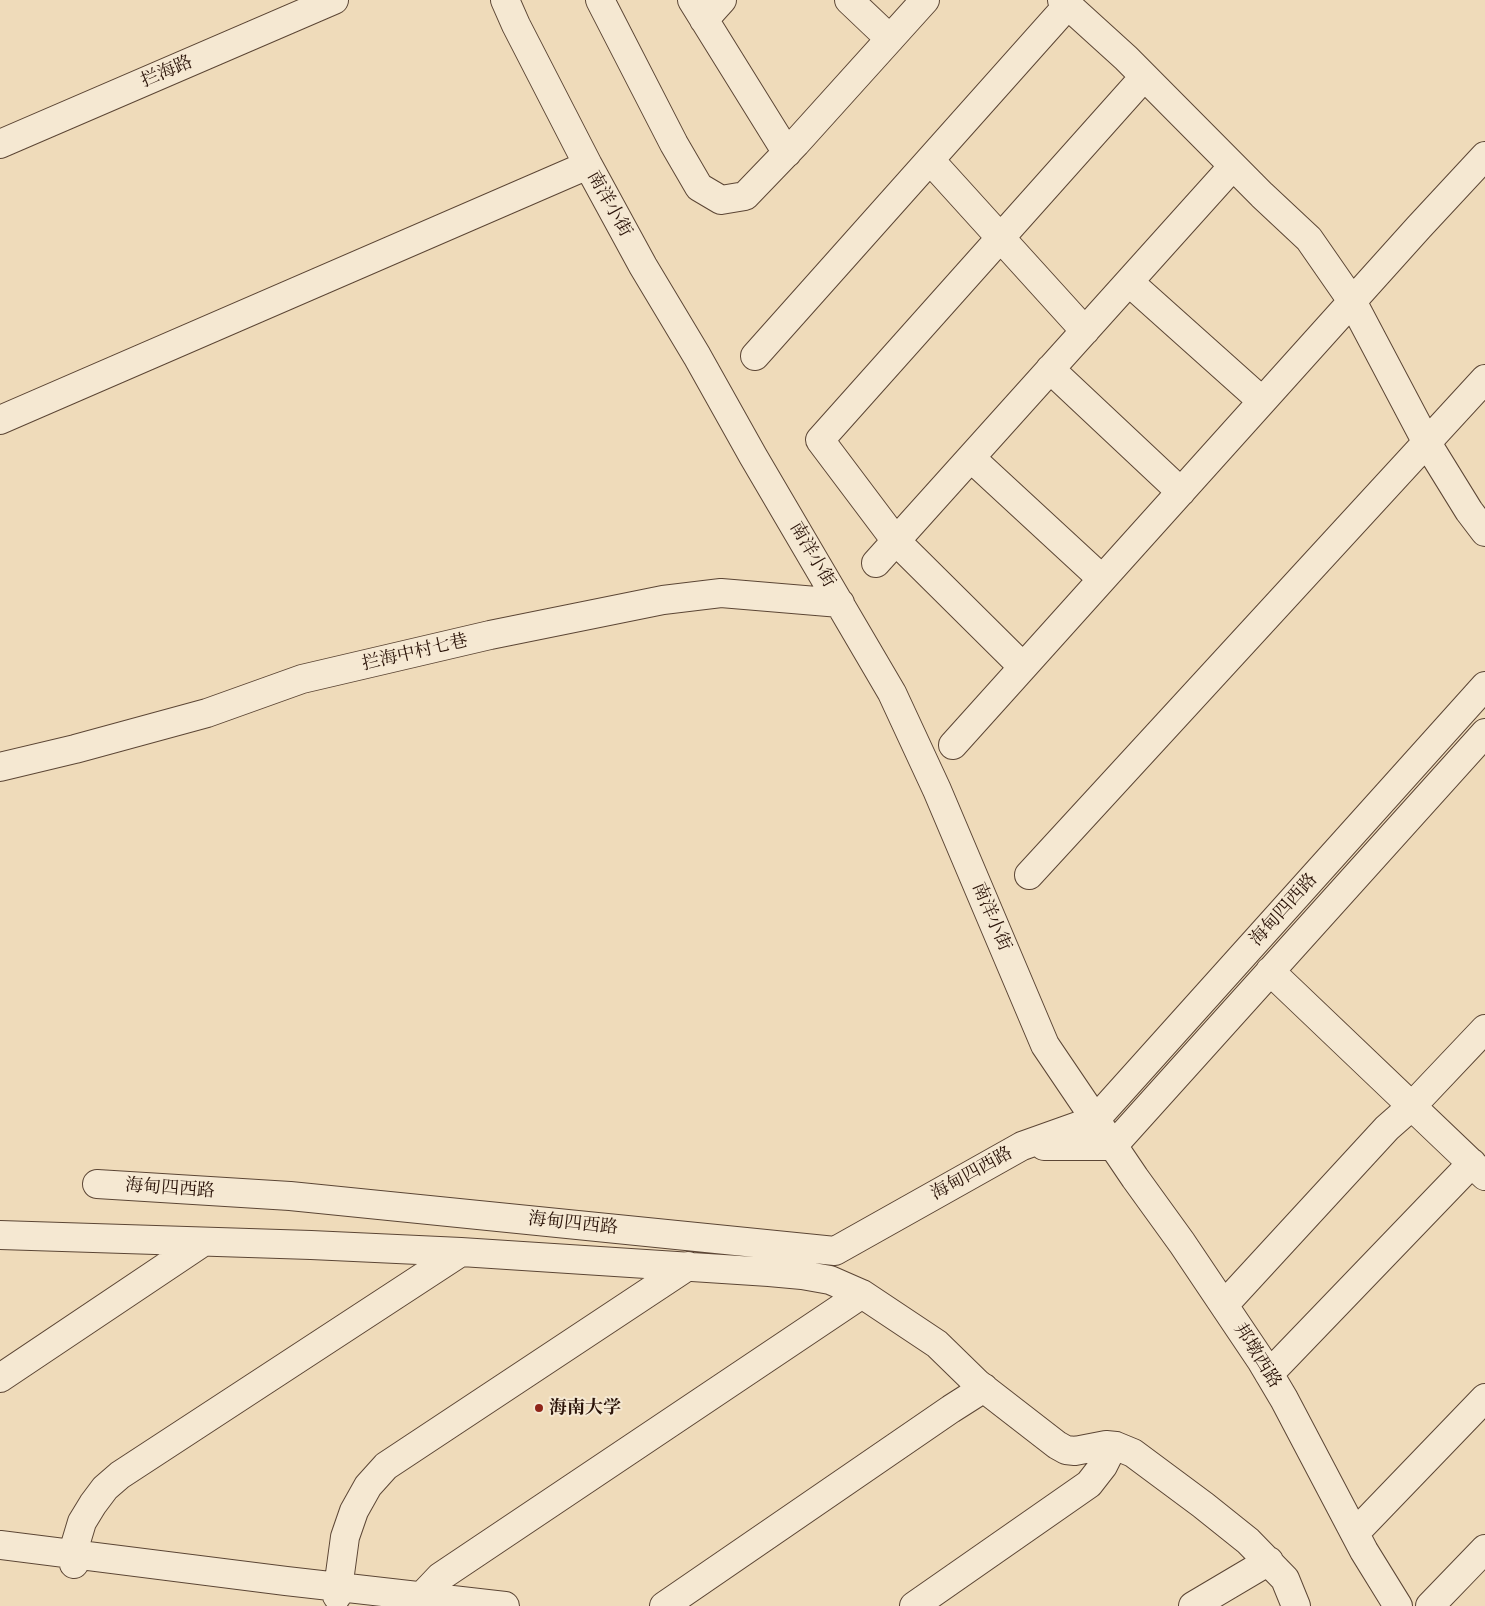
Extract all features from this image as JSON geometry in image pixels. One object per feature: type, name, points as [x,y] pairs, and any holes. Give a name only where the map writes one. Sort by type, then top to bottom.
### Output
[{"type":"street","name":"拦海路","points":[[0,144],[334,0]]},
{"type":"street","name":"南洋小街","points":[[505,0],[588,165],[643,266],[892,693],[937,790],[1045,1045],[1095,1120]]},
{"type":"street","points":[[600,0],[674,144],[699,188],[721,200],[745,196],[925,0]]},
{"type":"street","points":[[722,0],[698,10],[787,152]]},
{"type":"street","points":[[849,0],[890,39]]},
{"type":"street","points":[[755,356],[930,160],[1065,3],[1144,77],[1309,239],[1352,301],[1427,443],[1468,511],[1485,532]]},
{"type":"street","points":[[1024,666],[896,541],[820,440],[1144,77]]},
{"type":"street","points":[[952,745],[1485,156]]},
{"type":"street","points":[[930,160],[1085,331]]},
{"type":"street","points":[[0,420],[588,165]]},
{"type":"street","points":[[876,563],[1233,166]]},
{"type":"street","points":[[1129,282],[1262,401]]},
{"type":"street","points":[[1050,369],[1181,492]]},
{"type":"street","points":[[1029,875],[1485,379]]},
{"type":"street","points":[[971,458],[1102,579]]},
{"type":"street","name":"拦海中村七巷","points":[[0,767],[76,749],[207,713],[302,679],[490,635],[663,600],[721,593],[840,603]]},
{"type":"street","name":"海甸四西路","points":[[97,1184],[290,1196],[835,1251],[1022,1146],[1095,1120],[1485,686]]},
{"type":"street","name":"海甸四西路","points":[[1022,1146],[1113,1146],[1270,972],[1480,748]]},
{"type":"street","points":[[1269,1374],[1478,1169],[1270,972]]},
{"type":"street","points":[[1224,1305],[1387,1128],[1412,1106],[1485,1029]]},
{"type":"street","name":"邦墩西路","points":[[1095,1120],[1224,1305],[1269,1374],[1364,1551],[1398,1606]]},
{"type":"street","points":[[0,1235],[312,1245],[461,1252],[688,1266],[802,1275],[830,1280],[862,1294],[937,1344],[984,1388],[1057,1445],[1075,1452],[1097,1446],[1113,1446],[1132,1453],[1248,1541],[1285,1579],[1296,1606]]},
{"type":"street","points":[[0,1378],[203,1242]]},
{"type":"street","points":[[74,1560],[76,1542],[82,1522],[105,1488],[120,1475],[461,1252]]},
{"type":"street","points":[[337,1591],[345,1537],[354,1511],[368,1486],[386,1466],[688,1266]]},
{"type":"street","points":[[421,1603],[440,1577],[862,1294]]},
{"type":"street","points":[[664,1606],[984,1388]]},
{"type":"street","points":[[1355,1533],[1485,1398]]},
{"type":"street","points":[[914,1606],[1089,1484],[1103,1466],[1113,1446]]},
{"type":"street","points":[[0,1545],[74,1560]]},
{"type":"street","points":[[1430,1606],[1485,1549]]},
{"type":"street","points":[[0,1555],[74,1560],[337,1591],[421,1603],[505,1606]]},
{"type":"street","points":[[1193,1606],[1269,1562]]},
{"type":"place","name":"海南大学","points":[[539,1408]]}]
